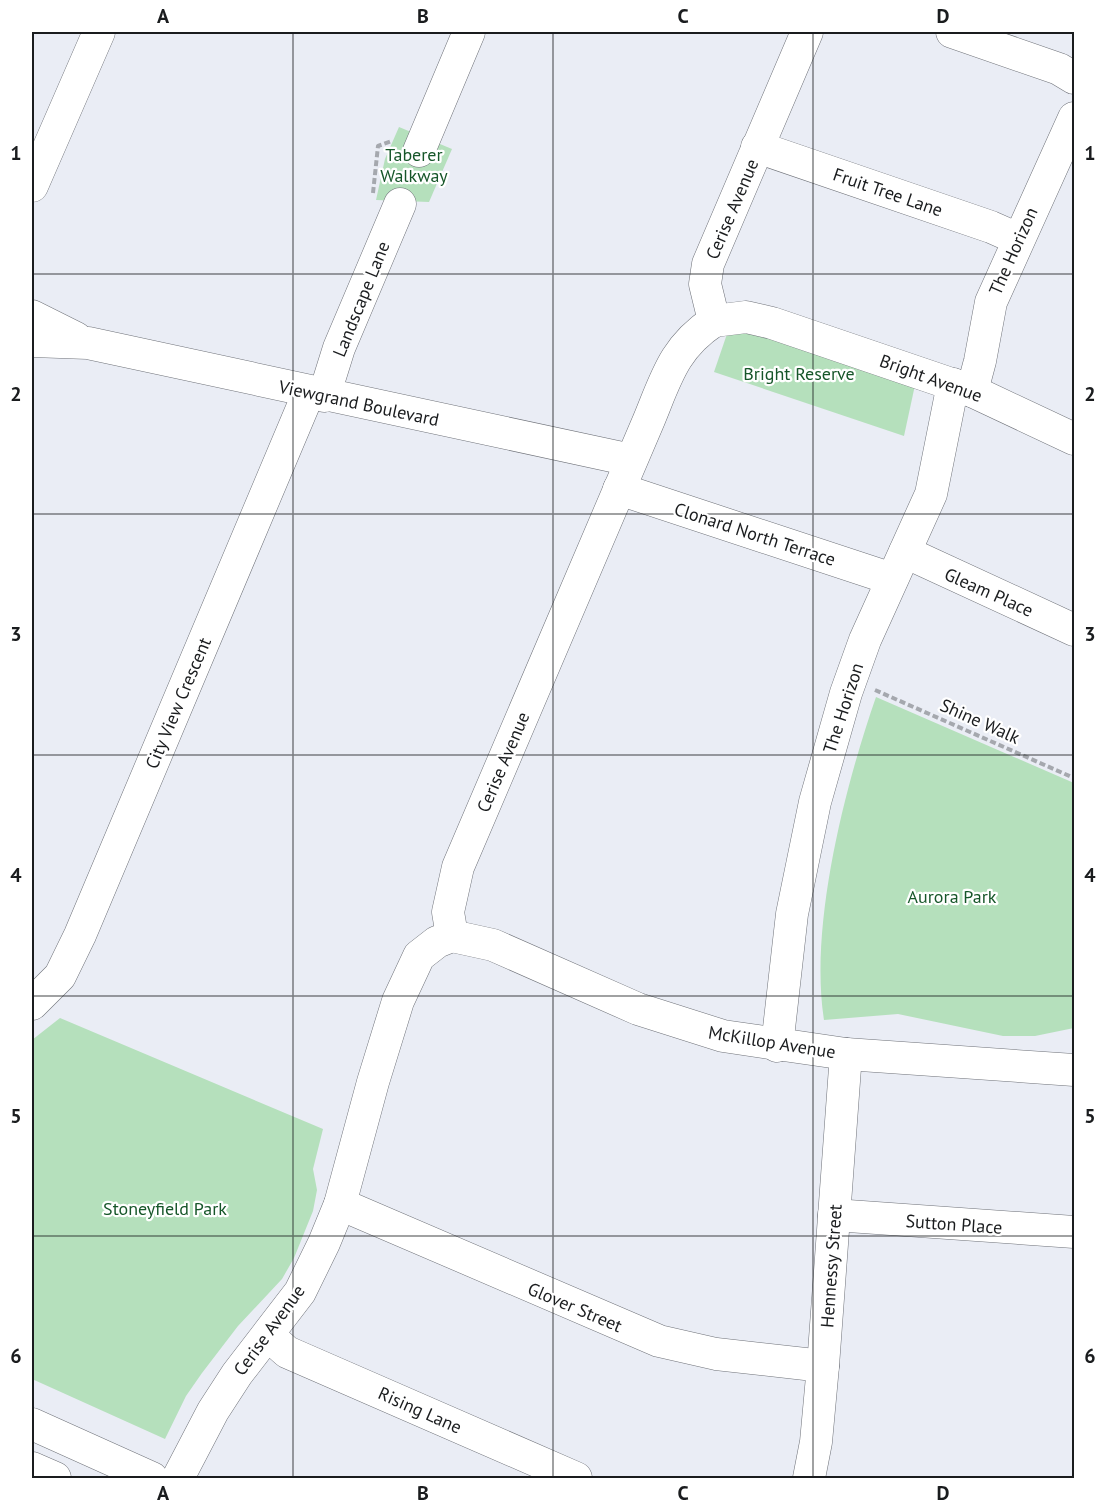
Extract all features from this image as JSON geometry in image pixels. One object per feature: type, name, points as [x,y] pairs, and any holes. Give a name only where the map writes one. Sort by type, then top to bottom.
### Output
[{"type":"street","points":[[32,186],[99,32]]},
{"type":"street","points":[[421,146],[469,32]]},
{"type":"street","name":"Cerise Avenue","points":[[178,1479],[213,1411],[237,1374],[269,1336],[300,1292],[324,1243],[340,1204],[370,1091],[398,1001],[419,956],[437,942],[452,936],[448,912],[458,867],[631,460],[677,356],[697,332],[714,321],[705,284],[708,264],[807,32]]},
{"type":"street","points":[[952,32],[1059,69],[1074,78]]},
{"type":"street","name":"The Horizon","points":[[777,1046],[792,914],[815,802],[846,693],[898,566],[931,494],[962,387],[980,361],[990,302],[1074,118]]},
{"type":"street","name":"Fruit Tree Lane","points":[[757,147],[1018,239]]},
{"type":"street","name":"Landscape Lane","points":[[316,394],[339,348],[397,212]]},
{"type":"street","name":"Viewgrand Boulevard","points":[[32,316],[88,343]]},
{"type":"street","name":"Bright Avenue","points":[[714,321],[732,316],[758,319],[962,387],[1074,440]]},
{"type":"street","name":"Viewgrand Boulevard","points":[[32,341],[88,343],[316,394],[631,460]]},
{"type":"street","name":"City View Crescent","points":[[32,1004],[60,976],[80,935],[316,394]]},
{"type":"street","name":"Clonard North Terrace","points":[[619,489],[898,566]]},
{"type":"street","name":"Gleam Place","points":[[898,566],[925,564],[1074,630]]},
{"type":"street","name":"McKillop Avenue","points":[[452,936],[493,945],[588,989],[680,1024],[723,1036],[777,1046],[846,1054],[1074,1070]]},
{"type":"street","name":"Hennessy Street","points":[[809,1479],[816,1442],[824,1366],[846,1054]]},
{"type":"street","name":"Glover Street","points":[[340,1204],[659,1341],[716,1354],[824,1366]]},
{"type":"street","name":"Sutton Place","points":[[834,1215],[1074,1232]]},
{"type":"street","name":"Rising Lane","points":[[269,1336],[287,1352],[576,1479]]},
{"type":"street","points":[[32,1425],[152,1479]]},
{"type":"street","points":[[32,1468],[55,1479]]},
{"type":"path","points":[[397,212],[372,200],[378,146],[404,135],[421,146]]},
{"type":"path","name":"Shine Walk","points":[[874,690],[1074,778]]},
{"type":"green space","name":"Taberer Walkway","points":[[399,127],[452,149],[429,202],[376,200],[385,159]]},
{"type":"green space","name":"Bright Reserve","points":[[739,329],[915,385],[904,436],[714,372],[728,331]]},
{"type":"green space","name":"Aurora Park","points":[[876,697],[1074,783],[1074,1028],[1035,1036],[1003,1036],[898,1014],[824,1020],[821,942],[826,900],[842,814]]},
{"type":"green space","name":"Stoneyfield Park","points":[[60,1018],[323,1129],[313,1169],[317,1190],[313,1211],[294,1258],[282,1279],[238,1326],[202,1373],[186,1396],[165,1439],[32,1379],[32,1040]]}]
